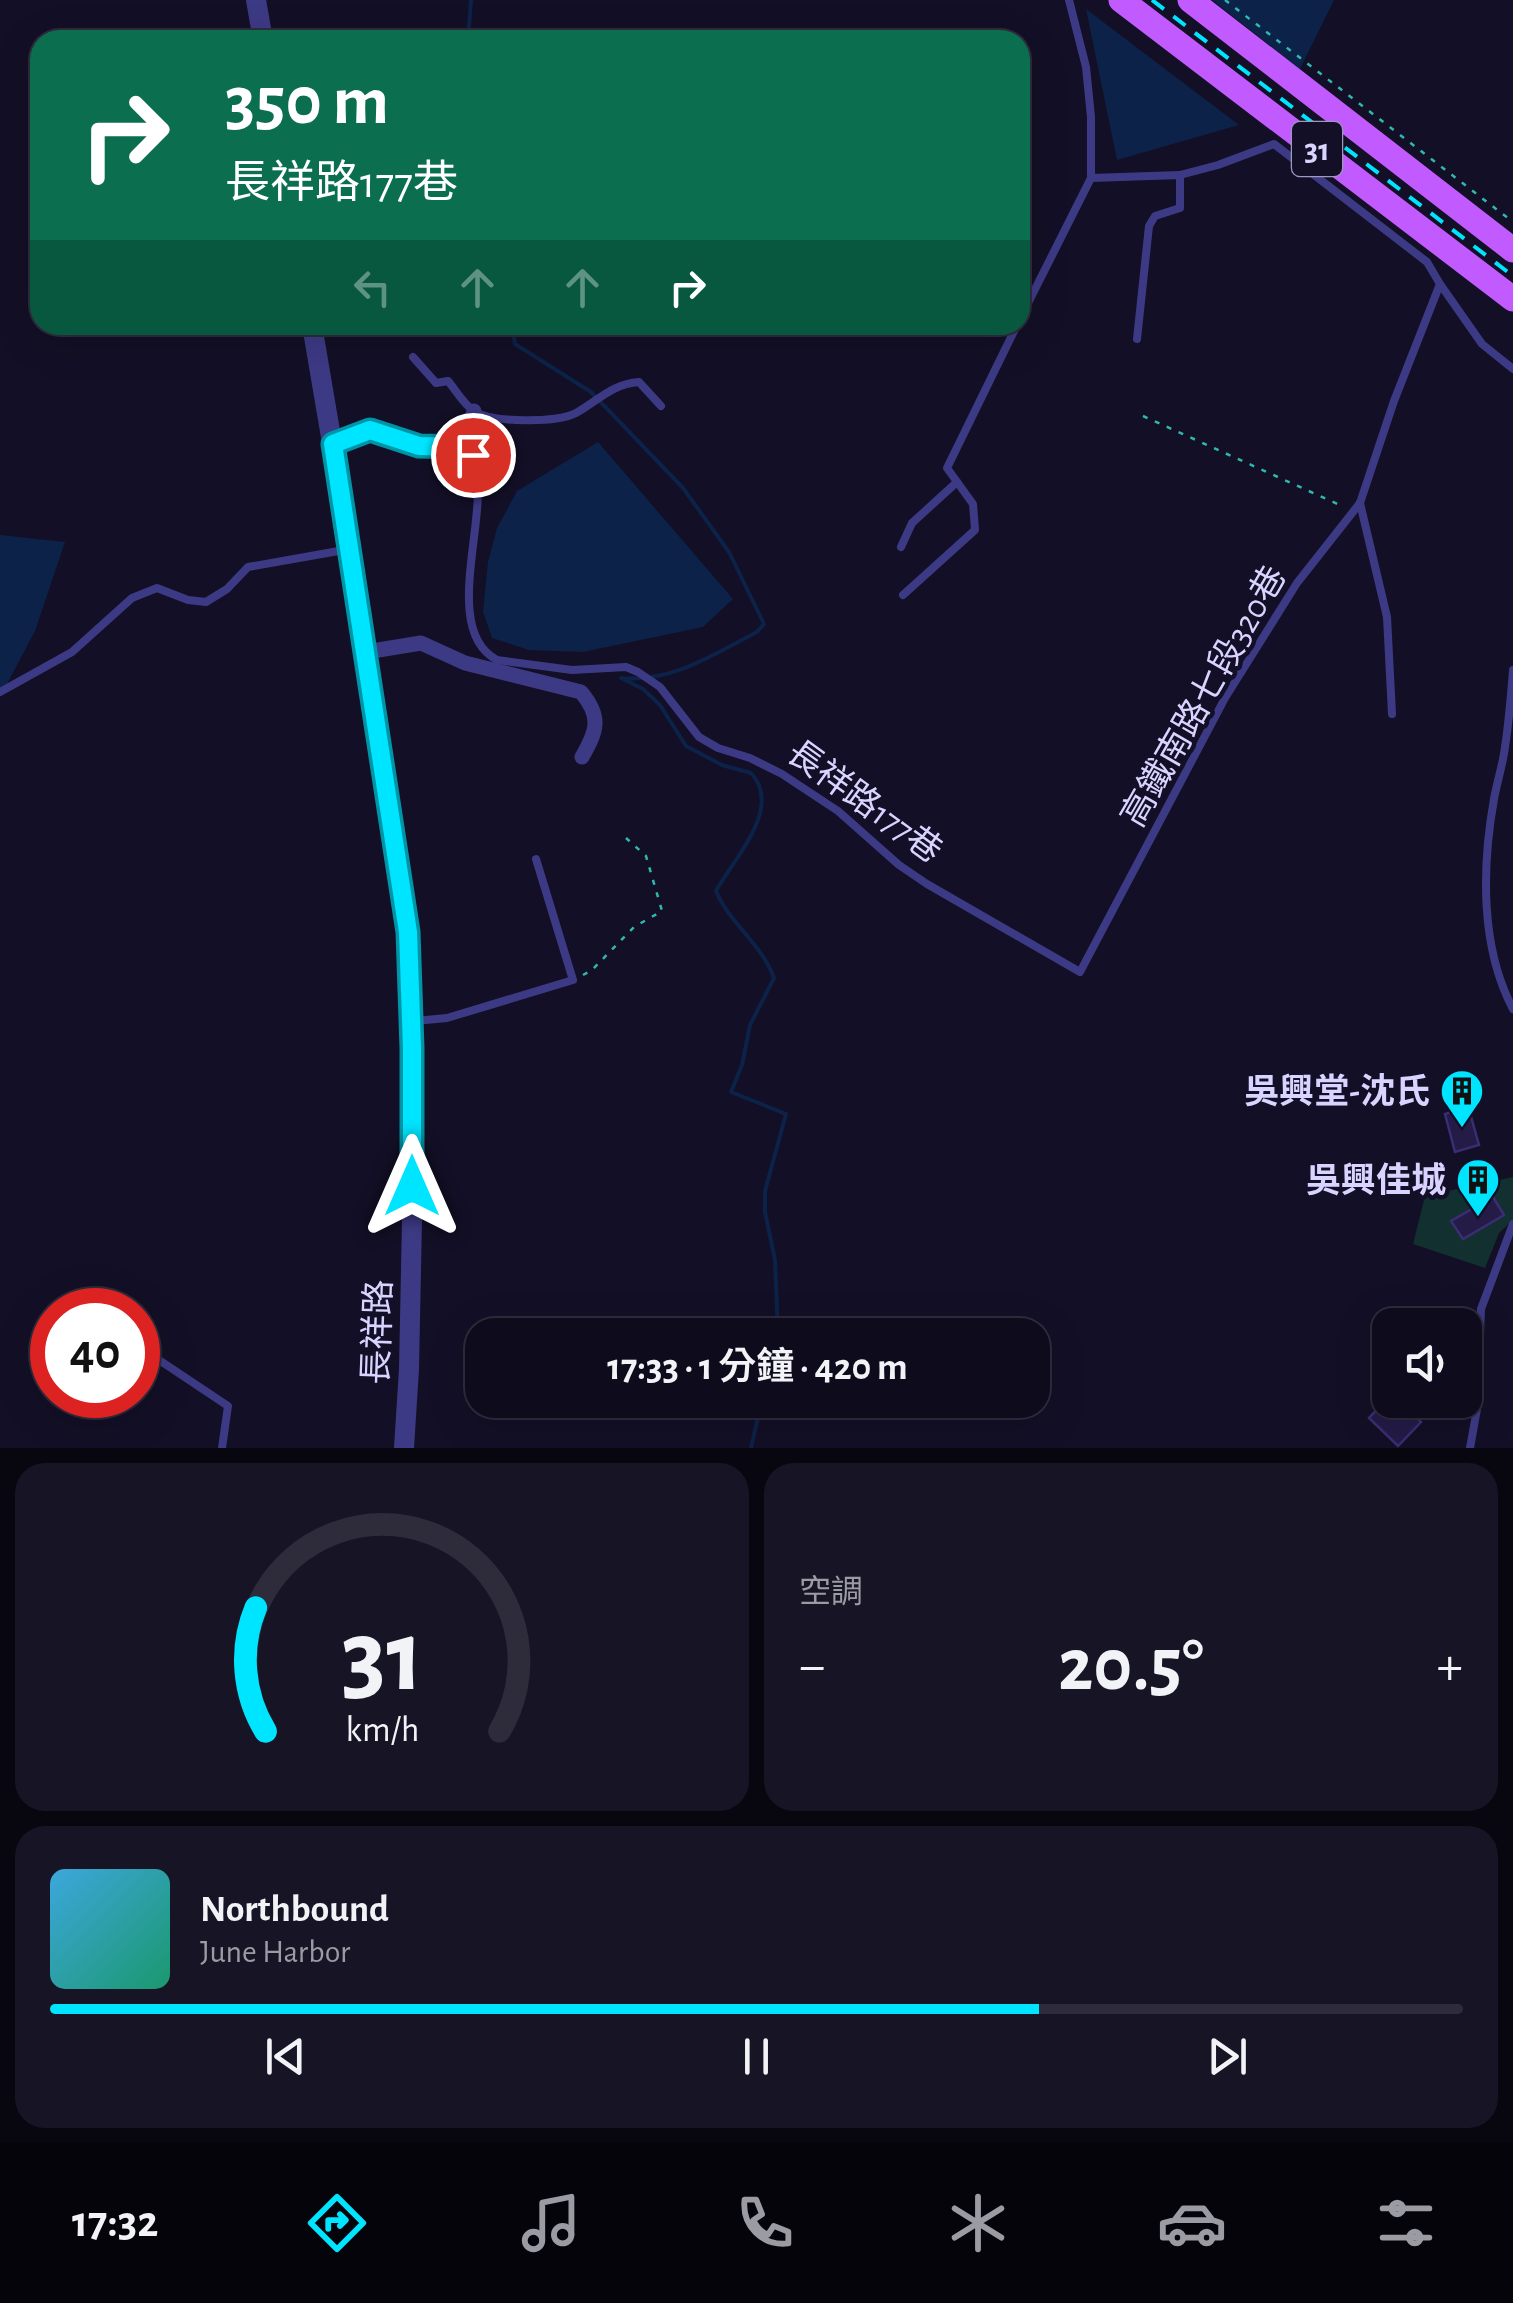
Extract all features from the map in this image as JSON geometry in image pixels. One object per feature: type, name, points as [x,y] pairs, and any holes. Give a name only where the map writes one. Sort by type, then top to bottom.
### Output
[{"type":"main road","name":"31","points":[[1121,0],[1513,298]]},
{"type":"main road","name":"31","points":[[1190,0],[1513,250]]},
{"type":"street","points":[[256,0],[261,30]]},
{"type":"street","name":"長祥路","points":[[314,335],[408,932],[411,1276],[404,1448]]},
{"type":"street","points":[[465,447],[474,411]]},
{"type":"street","points":[[366,652],[421,643],[465,663],[580,692],[590,703],[595,718],[595,734],[582,757]]},
{"type":"lane","points":[[1030,298],[1091,178],[1086,68],[1069,0]]},
{"type":"lane","points":[[1091,178],[1180,175],[1274,144],[1427,262],[1482,344],[1513,369]]},
{"type":"lane","points":[[1138,339],[1149,226],[1155,216],[1180,208],[1180,175]]},
{"type":"lane","name":"高鐵南路七段320巷","points":[[1080,972],[1224,698],[1297,583],[1360,504],[1394,401],[1440,284]]},
{"type":"lane","points":[[904,595],[975,530],[974,504],[947,468],[1012,335]]},
{"type":"lane","points":[[413,357],[436,383],[448,381],[474,411],[546,422],[559,420],[574,414],[612,386],[639,382],[661,406]]},
{"type":"lane","points":[[333,444],[370,430],[419,446],[465,447]]},
{"type":"lane","name":"長祥路177巷","points":[[465,447],[473,455],[480,474],[469,574],[474,629],[482,650],[497,660],[572,670],[626,667],[638,672],[660,687],[699,737],[782,774],[838,811],[899,865],[1080,972]]},
{"type":"lane","points":[[900,547],[912,524],[957,482]]},
{"type":"lane","points":[[1360,504],[1386,617],[1392,714]]},
{"type":"lane","points":[[0,692],[72,652],[132,598],[157,588],[188,600],[206,602],[228,589],[248,567],[350,549]]},
{"type":"lane","points":[[1513,670],[1485,871],[1494,953],[1502,987],[1513,1009]]},
{"type":"lane","points":[[411,1021],[448,1018],[573,980],[536,859]]},
{"type":"lane","points":[[1470,1448],[1478,1408],[1481,1309],[1513,1224]]},
{"type":"lane","points":[[160,1361],[228,1406],[222,1448]]},
{"type":"path","points":[[1224,0],[1513,222]]},
{"type":"path","points":[[1143,416],[1340,504],[1352,513]]},
{"type":"path","points":[[573,980],[592,970],[634,927],[662,911],[646,856],[626,838]]},
{"type":"green space","points":[[1513,1177],[1513,1220],[1499,1233],[1485,1268],[1413,1244],[1425,1196]]},
{"type":"water","points":[[1212,0],[1334,0],[1300,69]]},
{"type":"water","points":[[1086,9],[1239,125],[1117,160]]},
{"type":"water","points":[[598,442],[733,599],[703,627],[583,652],[529,650],[492,638],[483,612],[488,562],[497,528],[517,491]]},
{"type":"water","points":[[0,535],[65,542],[35,631],[6,686],[0,689]]},
{"type":"building","name":"吳興堂-沈氏","points":[[1468,1106],[1479,1145],[1455,1152],[1445,1114]]},
{"type":"building","name":"吳興佳城","points":[[1493,1197],[1504,1215],[1463,1239],[1451,1221]]},
{"type":"building","points":[[1372,1415],[1372,1418],[1417,1418],[1421,1422],[1398,1446],[1369,1418]]},
{"type":"waterway","points":[[469,30],[471,0]]},
{"type":"waterway","points":[[514,335],[515,344],[591,392],[683,488],[729,552],[764,624],[757,632],[692,665],[657,676],[621,678],[643,689],[660,705],[686,746],[722,765],[751,773],[760,787],[759,818],[716,891],[774,978],[750,1025],[742,1065],[731,1092],[786,1114],[765,1191],[765,1212],[775,1260],[777,1318]]},
{"type":"waterway","points":[[751,1448],[758,1418]]},
{"type":"railway","points":[[1152,0],[1513,276]]},
{"type":"place","name":"吳興堂-沈氏","points":[[1462,1129]]},
{"type":"place","name":"吳興佳城","points":[[1478,1218]]},
{"type":"route","points":[[412,1186],[408,932],[333,444],[370,430],[419,446],[465,447],[473,455]]}]
